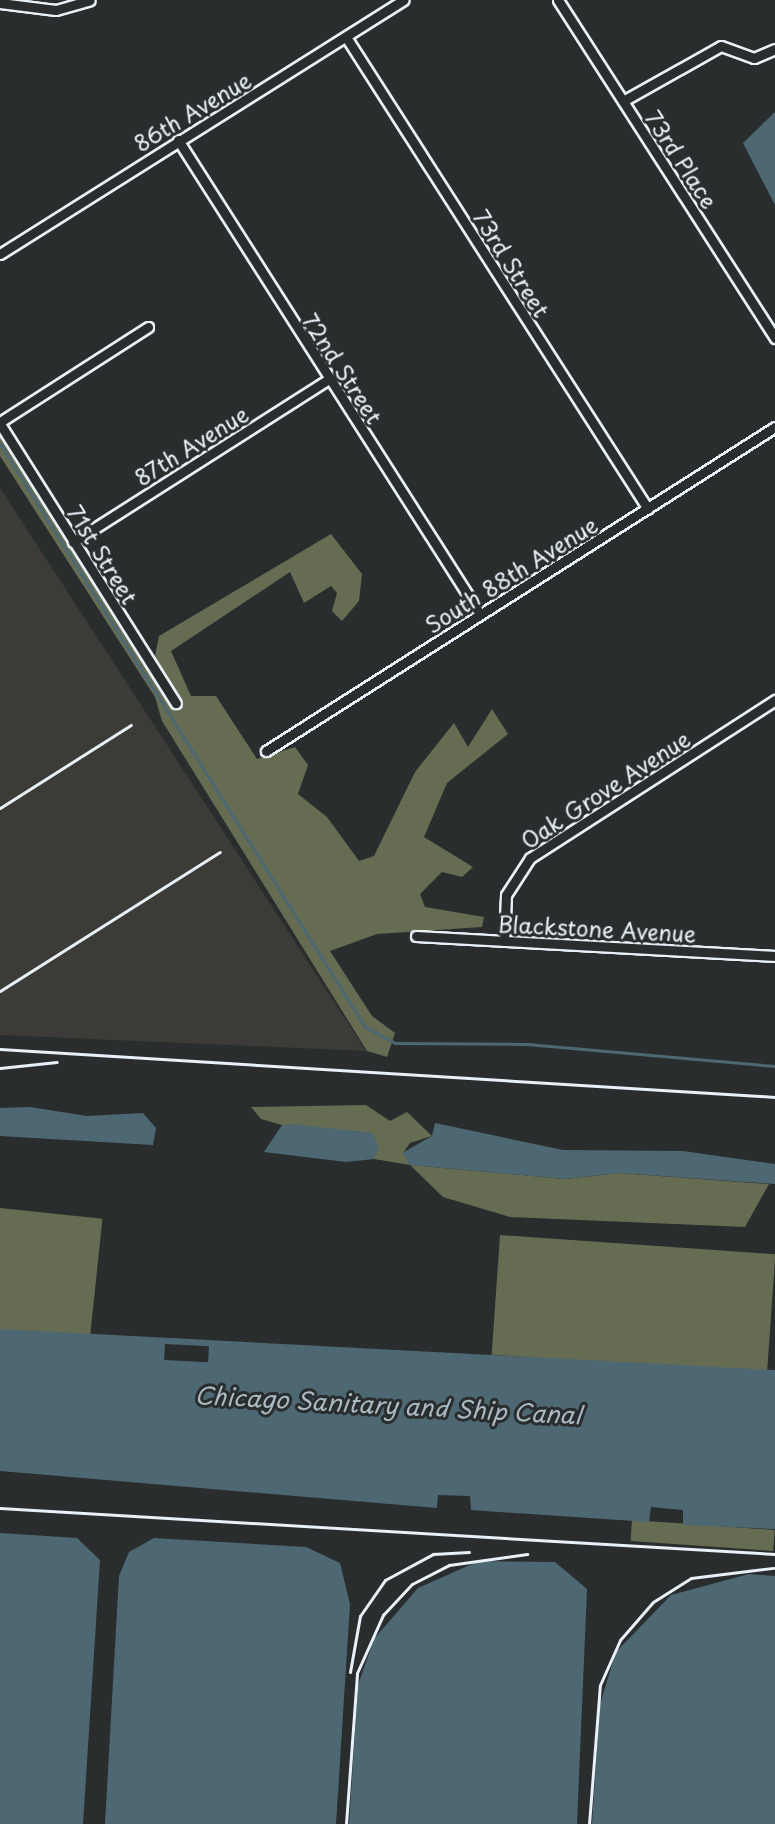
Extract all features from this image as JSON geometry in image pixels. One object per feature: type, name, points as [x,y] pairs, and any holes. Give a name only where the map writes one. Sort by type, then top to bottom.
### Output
[{"type":"street","points":[[0,3],[56,10],[90,0]]},
{"type":"street","name":"86th Avenue","points":[[0,254],[404,0]]},
{"type":"street","name":"73rd Place","points":[[558,0],[775,338]]},
{"type":"street","name":"73rd Street","points":[[346,37],[648,509]]},
{"type":"street","points":[[623,101],[721,46],[754,58],[775,49]]},
{"type":"street","name":"72nd Street","points":[[178,140],[480,614]]},
{"type":"street","points":[[0,423],[148,327]]},
{"type":"street","name":"87th Avenue","points":[[73,542],[329,379]]},
{"type":"street","name":"71st Street","points":[[0,423],[176,703]]},
{"type":"street","name":"South 88th Avenue","points":[[266,751],[775,427]]},
{"type":"street","name":"Oak Grove Avenue","points":[[504,941],[506,895],[526,861],[775,700]]},
{"type":"street","name":"Blackstone Avenue","points":[[416,936],[775,956]]},
{"type":"shaded area","points":[[0,488],[366,1051],[0,1035]]},
{"type":"green space","points":[[0,435],[144,659],[154,661],[159,636],[331,534],[362,574],[359,601],[342,621],[332,611],[337,593],[331,586],[304,603],[290,572],[171,651],[191,696],[216,696],[257,759],[295,747],[308,765],[298,794],[327,817],[359,861],[374,856],[415,772],[454,723],[468,747],[492,709],[508,734],[447,783],[424,837],[473,867],[462,877],[442,872],[420,894],[425,907],[484,917],[482,927],[377,934],[330,951],[372,1016],[395,1033],[387,1057],[367,1051],[162,721],[155,697],[0,456]]},
{"type":"green space","points":[[366,1105],[390,1121],[407,1112],[432,1136],[410,1143],[403,1153],[410,1165],[374,1159],[373,1133],[282,1125],[261,1119],[251,1107]]},
{"type":"green space","points":[[410,1165],[565,1179],[619,1173],[769,1184],[745,1227],[510,1217],[443,1197]]},
{"type":"green space","points":[[0,1208],[102,1219],[90,1339],[0,1330]]},
{"type":"green space","points":[[500,1235],[775,1254],[767,1374],[492,1355]]},
{"type":"green space","points":[[632,1520],[775,1530],[773,1551],[631,1541]]},
{"type":"water","points":[[775,112],[775,205],[743,143]]},
{"type":"water","points":[[30,1107],[87,1116],[143,1113],[156,1128],[153,1145],[0,1136],[0,1108]]},
{"type":"water","points":[[435,1123],[563,1150],[683,1151],[775,1164],[775,1184],[619,1173],[565,1179],[410,1165],[402,1153],[432,1136]]},
{"type":"water","points":[[282,1125],[373,1133],[379,1148],[374,1159],[346,1162],[264,1152]]},
{"type":"water","name":"Chicago Sanitary and Ship Canal","points":[[0,1329],[775,1370],[775,1529],[683,1525],[683,1510],[651,1507],[649,1522],[471,1510],[470,1496],[438,1495],[437,1508],[0,1471]]},
{"type":"water","points":[[0,1533],[77,1538],[100,1560],[83,1824],[0,1824]]},
{"type":"water","points":[[154,1538],[306,1547],[340,1563],[350,1604],[336,1824],[105,1824],[119,1576],[129,1552]]},
{"type":"water","points":[[479,1561],[555,1562],[587,1589],[577,1824],[349,1824],[358,1685],[374,1639],[418,1588]]},
{"type":"water","points":[[749,1574],[775,1576],[775,1824],[592,1824],[600,1704],[616,1652],[671,1595]]},
{"type":"pier","points":[[165,1344],[209,1346],[208,1362],[164,1360]]},
{"type":"waterway","points":[[0,444],[365,1027],[395,1043],[527,1044],[775,1066]]},
{"type":"railway","points":[[0,808],[131,725]]},
{"type":"railway","points":[[0,991],[220,852]]},
{"type":"railway","points":[[0,1049],[775,1097]]},
{"type":"railway","points":[[0,1068],[57,1062]]},
{"type":"railway","points":[[0,1508],[775,1554]]},
{"type":"railway","points":[[350,1672],[360,1616],[385,1580],[433,1554],[469,1552]]},
{"type":"railway","points":[[346,1824],[357,1673],[383,1615],[412,1584],[449,1565],[527,1554]]},
{"type":"railway","points":[[589,1824],[600,1685],[620,1640],[653,1602],[691,1578],[773,1568]]}]
